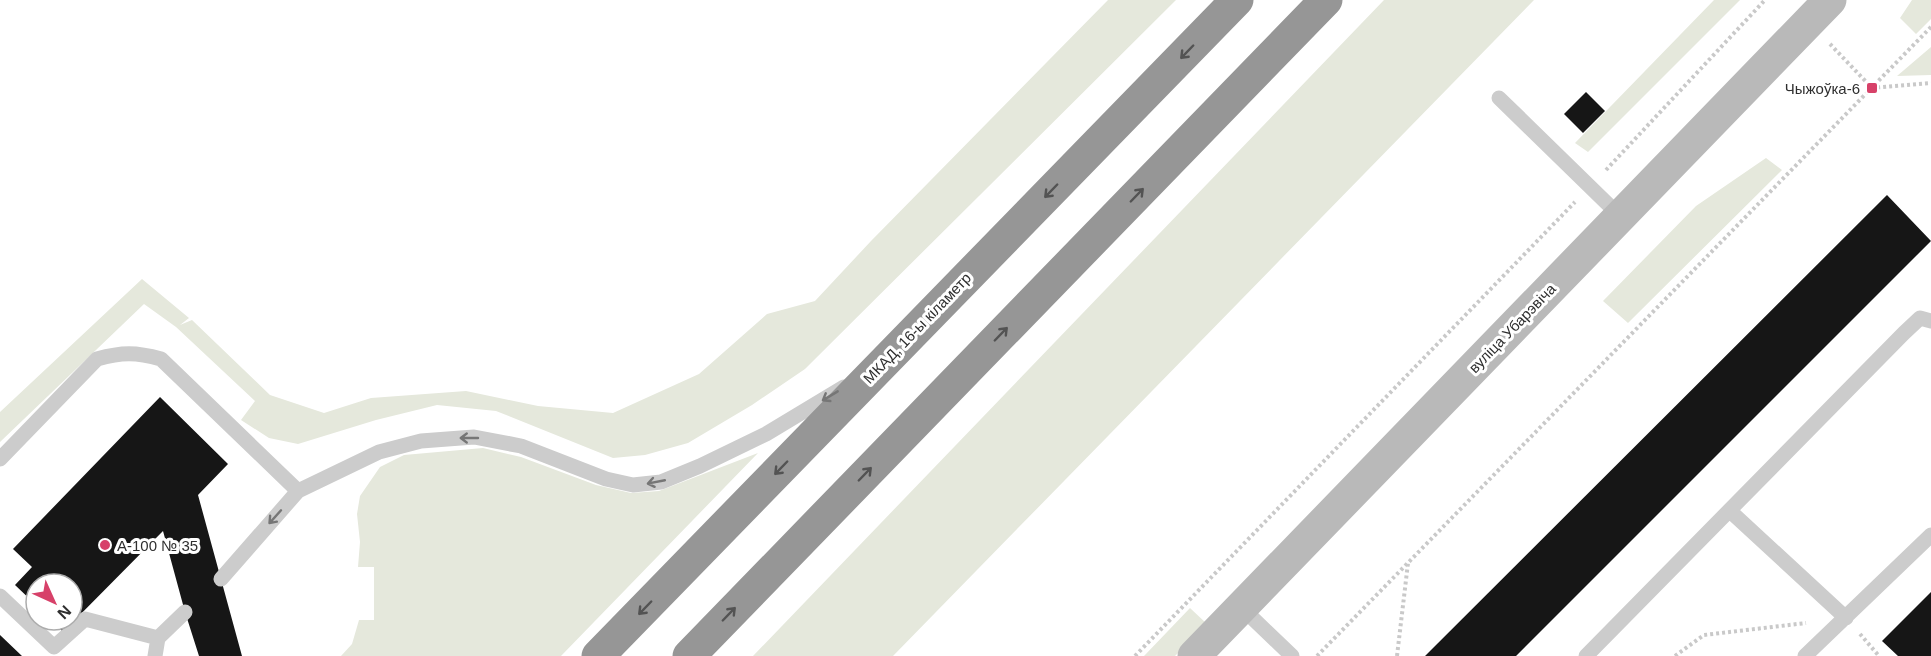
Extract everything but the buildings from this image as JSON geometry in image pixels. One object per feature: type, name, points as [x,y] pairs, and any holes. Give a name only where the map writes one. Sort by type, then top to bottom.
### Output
[{"type":"highway","name":"МКАД, 16-ы кіламетр","points":[[598,656],[1237,0]]},
{"type":"highway","points":[[688,656],[1326,0]]},
{"type":"main road","name":"вуліца Убарэвіча","points":[[1194,656],[1819,11]]},
{"type":"lane","points":[[1499,98],[1620,216]]},
{"type":"lane","points":[[1586,656],[1920,318],[1931,321]]},
{"type":"lane","points":[[0,459],[98,360],[115,354],[137,353],[161,359],[298,491]]},
{"type":"lane","points":[[221,579],[298,491],[380,452],[421,441],[474,436],[521,446],[606,479],[633,485],[661,482],[766,434],[880,366]]},
{"type":"lane","points":[[1730,511],[1846,618]]},
{"type":"lane","points":[[1805,656],[1931,536]]},
{"type":"lane","points":[[0,597],[54,647],[85,619],[158,638]]},
{"type":"lane","points":[[1241,607],[1292,656]]},
{"type":"lane","points":[[155,656],[158,638],[185,612]]},
{"type":"path","points":[[1134,656],[1590,187],[1765,0]]},
{"type":"path","points":[[1819,11],[1872,88]]},
{"type":"path","points":[[1317,656],[1931,27]]},
{"type":"path","points":[[1872,88],[1931,83]]},
{"type":"path","points":[[1397,656],[1408,563]]},
{"type":"path","points":[[1675,656],[1704,636],[1846,618]]},
{"type":"shaded area","points":[[1108,0],[1176,0],[805,369],[752,405],[688,443],[645,455],[613,458],[496,411],[437,405],[376,420],[298,444],[269,438],[241,420],[255,401],[176,327],[144,304],[0,442],[0,412],[142,279],[189,318],[180,325],[192,320],[270,395],[324,413],[371,398],[466,391],[538,406],[613,413],[699,374],[767,314],[815,301]]},
{"type":"shaded area","points":[[1384,0],[1534,0],[893,656],[753,656]]},
{"type":"shaded area","points":[[1714,0],[1740,0],[1588,152],[1575,143]]},
{"type":"shaded area","points":[[1912,0],[1931,0],[1931,19],[1916,34],[1900,18]]},
{"type":"shaded area","points":[[1931,47],[1931,75],[1897,76]]},
{"type":"shaded area","points":[[1766,158],[1782,170],[1628,323],[1603,301],[1696,206]]},
{"type":"shaded area","points":[[483,448],[521,457],[596,485],[631,493],[659,491],[758,453],[561,656],[341,656],[352,644],[359,620],[374,620],[374,567],[358,567],[360,542],[357,514],[360,496],[380,467],[404,455]]},
{"type":"shaded area","points":[[1190,608],[1207,624],[1175,656],[1144,656]]},
{"type":"place","name":"Чыжоўка-6","points":[[1872,88]]},
{"type":"place","name":"А-100 № 35","points":[[105,545]]}]
